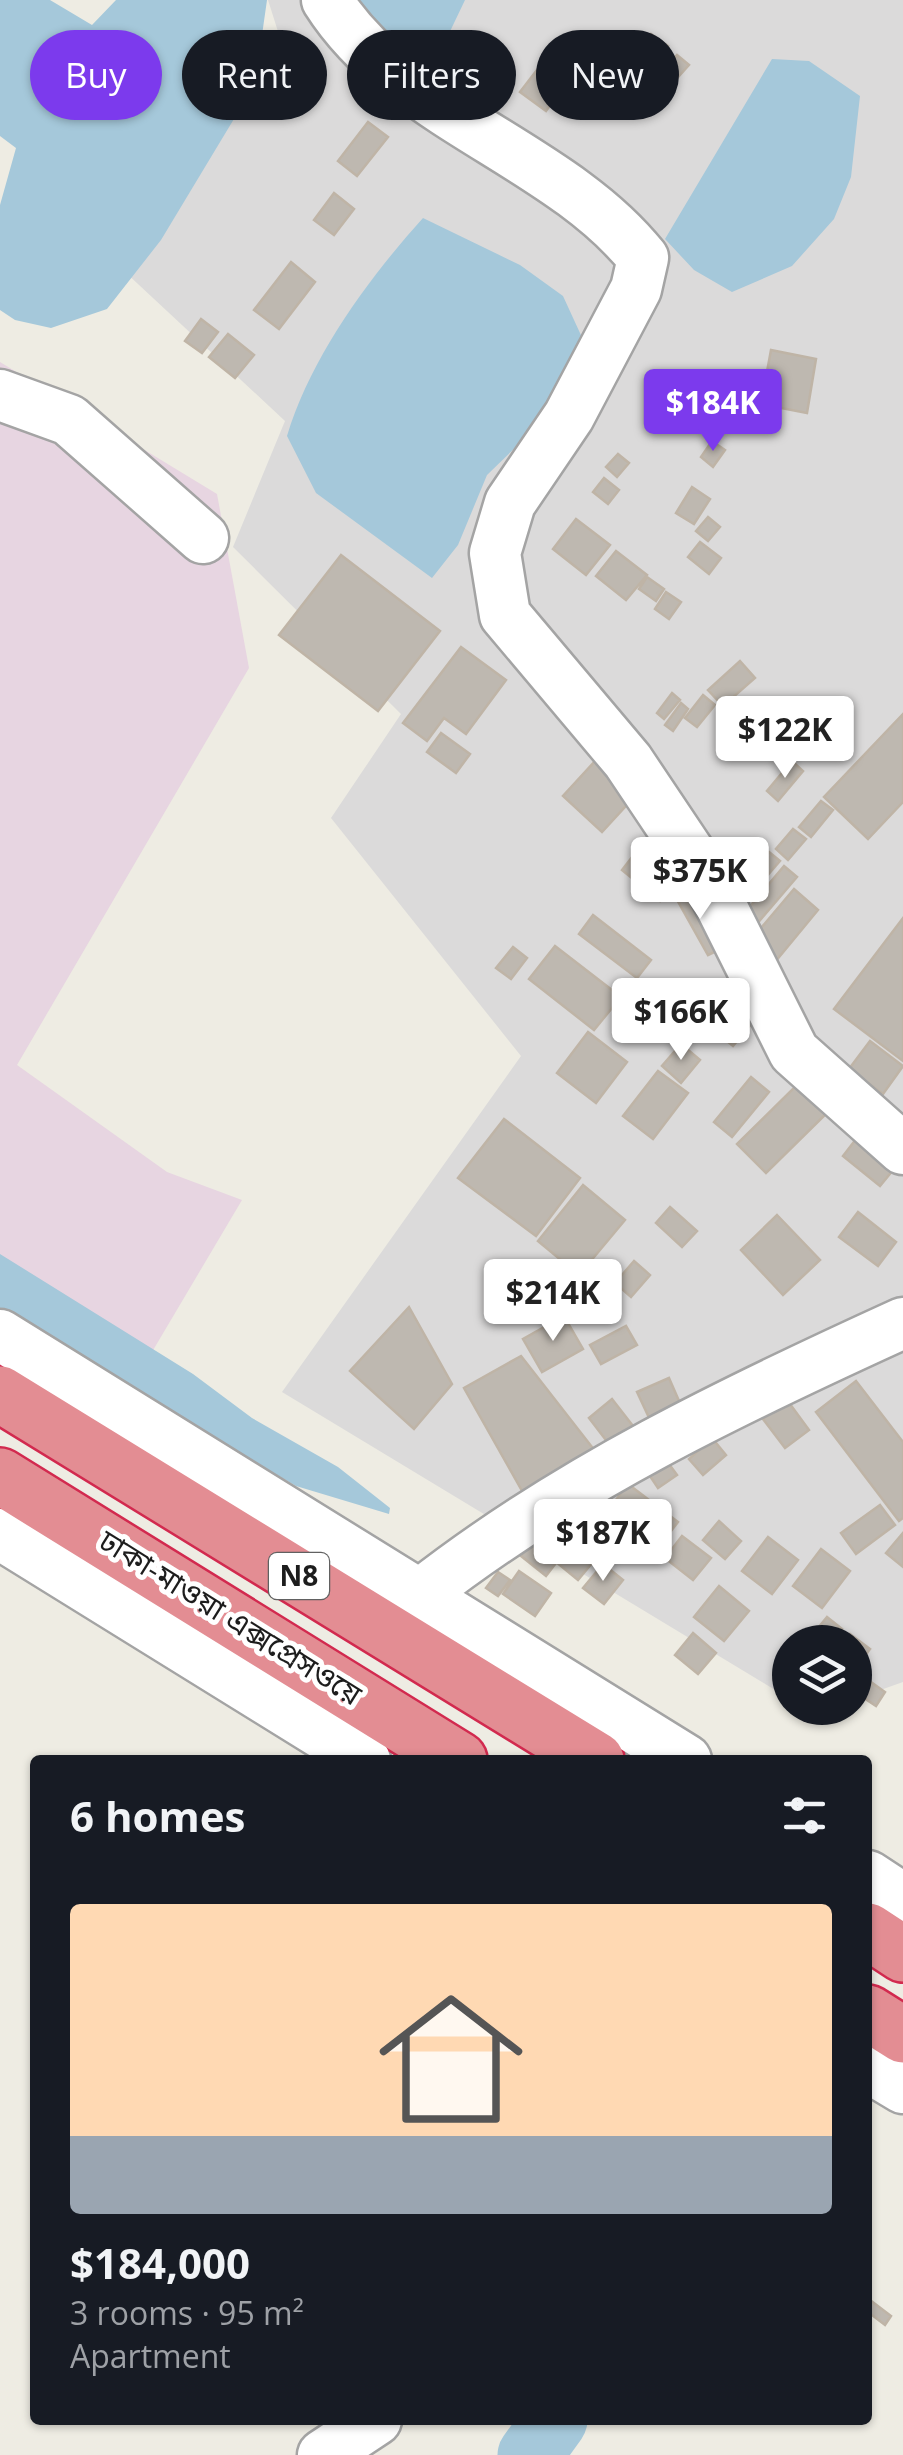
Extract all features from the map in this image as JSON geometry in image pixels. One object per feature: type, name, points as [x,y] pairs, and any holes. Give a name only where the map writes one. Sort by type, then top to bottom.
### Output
[{"type":"highway","name":"N8","points":[[0,1394],[588,1755]]},
{"type":"highway","name":"ঢাকা-মাওয়া এক্সপ্রেসওয়ে","points":[[0,1476],[451,1755]]},
{"type":"highway","points":[[872,1934],[903,1954]]},
{"type":"highway","points":[[872,2016],[903,2035]]},
{"type":"street","points":[[327,0],[348,33],[409,84],[604,218],[643,258],[636,289],[568,416],[510,503],[495,553],[505,615],[628,761],[709,882],[794,1052],[903,1149]]},
{"type":"street","points":[[0,395],[69,420],[203,538]]},
{"type":"street","points":[[421,1594],[484,1544],[730,1402],[903,1322]]},
{"type":"street","points":[[0,1335],[677,1755]]},
{"type":"street","points":[[0,1534],[357,1755]]},
{"type":"street","points":[[872,1879],[903,1898]]},
{"type":"street","points":[[872,2069],[903,2088]]},
{"type":"street","points":[[323,2455],[368,2425]]},
{"type":"shaded area","points":[[268,0],[903,0],[903,1682],[872,1693],[872,1625],[772,1625],[772,1688],[282,1392],[521,1056],[331,818],[401,714],[233,547],[285,421],[109,257],[218,120],[327,120],[327,30],[278,30]]},
{"type":"shaded area","points":[[0,362],[217,494],[249,668],[17,1065],[167,1172],[242,1200],[149,1357],[0,1268]]},
{"type":"water","points":[[0,0],[50,0],[92,25],[116,0],[267,0],[263,30],[182,30],[182,120],[233,120],[161,240],[107,309],[51,328],[15,320],[0,310],[0,205],[16,148],[0,136]]},
{"type":"water","points":[[356,0],[465,0],[451,30],[377,30]]},
{"type":"water","points":[[772,59],[809,61],[860,96],[851,177],[834,219],[792,266],[732,292],[694,270],[665,239]]},
{"type":"water","points":[[423,218],[520,265],[563,296],[591,357],[559,405],[487,475],[458,545],[432,578],[316,493],[287,436],[311,377],[343,320]]},
{"type":"water","points":[[0,1254],[193,1374],[252,1418],[338,1467],[390,1508],[389,1514],[296,1486],[0,1314]]},
{"type":"building","points":[[679,57],[689,65],[679,76]]},
{"type":"building","points":[[536,71],[536,104],[520,92]]},
{"type":"building","points":[[368,122],[388,137],[357,176],[338,161]]},
{"type":"building","points":[[334,193],[354,209],[334,235],[314,220]]},
{"type":"building","points":[[291,262],[315,282],[279,329],[254,310]]},
{"type":"building","points":[[201,319],[218,332],[202,353],[185,341]]},
{"type":"building","points":[[228,334],[254,355],[235,378],[209,357]]},
{"type":"building","points":[[771,350],[816,359],[807,413],[761,404]]},
{"type":"building","points":[[712,441],[725,450],[713,467],[701,457]]},
{"type":"building","points":[[618,454],[629,463],[617,477],[606,467]]},
{"type":"building","points":[[604,478],[619,490],[608,504],[593,492]]},
{"type":"building","points":[[692,487],[710,499],[694,524],[676,513]]},
{"type":"building","points":[[708,517],[720,527],[708,541],[696,531]]},
{"type":"building","points":[[576,519],[610,545],[586,575],[553,549]]},
{"type":"building","points":[[700,542],[721,558],[709,574],[688,557]]},
{"type":"building","points":[[616,551],[647,575],[626,600],[596,576]]},
{"type":"building","points":[[341,555],[440,631],[378,711],[279,635]]},
{"type":"building","points":[[647,577],[664,589],[656,601],[639,589]]},
{"type":"building","points":[[666,592],[681,602],[669,619],[655,609]]},
{"type":"building","points":[[461,647],[506,680],[466,734],[444,718],[427,741],[403,723]]},
{"type":"building","points":[[740,661],[755,678],[723,706],[708,690]]},
{"type":"building","points":[[672,693],[680,700],[664,719],[657,713]]},
{"type":"building","points":[[703,695],[715,705],[697,727],[685,718]]},
{"type":"building","points":[[681,703],[688,709],[673,731],[665,725]]},
{"type":"building","points":[[903,714],[903,802],[868,839],[824,797]]},
{"type":"building","points":[[441,733],[470,754],[456,773],[427,752]]},
{"type":"building","points":[[596,760],[635,796],[602,832],[563,796]]},
{"type":"building","points":[[792,761],[803,771],[778,801],[767,791]]},
{"type":"building","points":[[821,801],[833,810],[811,837],[799,827]]},
{"type":"building","points":[[657,825],[686,868],[660,901],[622,870]]},
{"type":"building","points":[[793,829],[806,839],[788,860],[776,849]]},
{"type":"building","points":[[769,852],[780,861],[740,907],[729,897]]},
{"type":"building","points":[[784,866],[797,877],[755,926],[743,915]]},
{"type":"building","points":[[693,888],[725,947],[708,955],[676,898]]},
{"type":"building","points":[[794,889],[818,910],[775,962],[750,941]]},
{"type":"building","points":[[593,915],[651,960],[637,978],[579,934]]},
{"type":"building","points":[[903,918],[903,1061],[834,1009]]},
{"type":"building","points":[[555,946],[621,997],[594,1030],[529,979]]},
{"type":"building","points":[[513,947],[527,958],[511,979],[496,968]]},
{"type":"building","points":[[733,987],[762,1011],[733,1046],[704,1022]]},
{"type":"building","points":[[588,1032],[627,1062],[596,1103],[557,1073]]},
{"type":"building","points":[[870,1041],[903,1066],[883,1094],[849,1069]]},
{"type":"building","points":[[681,1044],[700,1060],[681,1083],[662,1066]]},
{"type":"building","points":[[658,1071],[688,1093],[653,1139],[623,1116]]},
{"type":"building","points":[[751,1077],[769,1092],[732,1137],[714,1122]]},
{"type":"building","points":[[802,1080],[831,1109],[766,1173],[737,1144]]},
{"type":"building","points":[[504,1119],[580,1178],[536,1236],[458,1178]]},
{"type":"building","points":[[860,1134],[898,1164],[880,1186],[843,1156]]},
{"type":"building","points":[[583,1185],[625,1220],[579,1275],[538,1241]]},
{"type":"building","points":[[670,1207],[697,1231],[682,1247],[656,1223]]},
{"type":"building","points":[[858,1212],[896,1242],[878,1266],[839,1237]]},
{"type":"building","points":[[777,1215],[820,1260],[783,1295],[741,1250]]},
{"type":"building","points":[[634,1261],[650,1275],[631,1297],[615,1283]]},
{"type":"building","points":[[409,1307],[452,1384],[414,1429],[350,1371]]},
{"type":"building","points":[[564,1316],[583,1349],[542,1372],[523,1339]]},
{"type":"building","points":[[626,1326],[637,1345],[601,1364],[590,1345]]},
{"type":"building","points":[[521,1356],[599,1456],[525,1496],[464,1388]]},
{"type":"building","points":[[669,1378],[683,1410],[652,1424],[637,1392]]},
{"type":"building","points":[[856,1381],[903,1442],[903,1518],[899,1521],[816,1412]]},
{"type":"building","points":[[612,1399],[633,1426],[609,1444],[589,1418]]},
{"type":"building","points":[[787,1400],[809,1430],[785,1448],[763,1419]]},
{"type":"building","points":[[712,1438],[726,1455],[703,1475],[689,1459]]},
{"type":"building","points":[[666,1460],[677,1475],[658,1488],[648,1473]]},
{"type":"building","points":[[628,1484],[678,1522],[649,1559],[600,1521]]},
{"type":"building","points":[[880,1505],[895,1525],[856,1554],[841,1533]]},
{"type":"building","points":[[719,1521],[741,1541],[725,1559],[703,1540]]},
{"type":"building","points":[[564,1528],[598,1556],[578,1580],[544,1552]]},
{"type":"building","points":[[903,1533],[903,1567],[886,1553]]},
{"type":"building","points":[[682,1536],[711,1558],[693,1580],[665,1558]]},
{"type":"building","points":[[768,1537],[798,1560],[772,1594],[742,1571]]},
{"type":"building","points":[[530,1544],[556,1563],[546,1576],[521,1556]]},
{"type":"building","points":[[821,1549],[850,1571],[822,1608],[793,1586]]},
{"type":"building","points":[[603,1564],[623,1580],[604,1604],[583,1588]]},
{"type":"building","points":[[519,1571],[551,1593],[535,1616],[503,1594]]},
{"type":"building","points":[[498,1572],[510,1580],[498,1596],[486,1588]]},
{"type":"building","points":[[719,1586],[749,1611],[724,1641],[694,1617]]},
{"type":"building","points":[[827,1617],[837,1625],[820,1625]]},
{"type":"building","points":[[693,1633],[716,1653],[698,1674],[675,1655]]},
{"type":"building","points":[[872,1683],[885,1692],[876,1706],[872,1703]]},
{"type":"building","points":[[872,2302],[891,2316],[885,2325],[872,2315]]},
{"type":"waterway","points":[[530,2455],[551,2425]]}]
